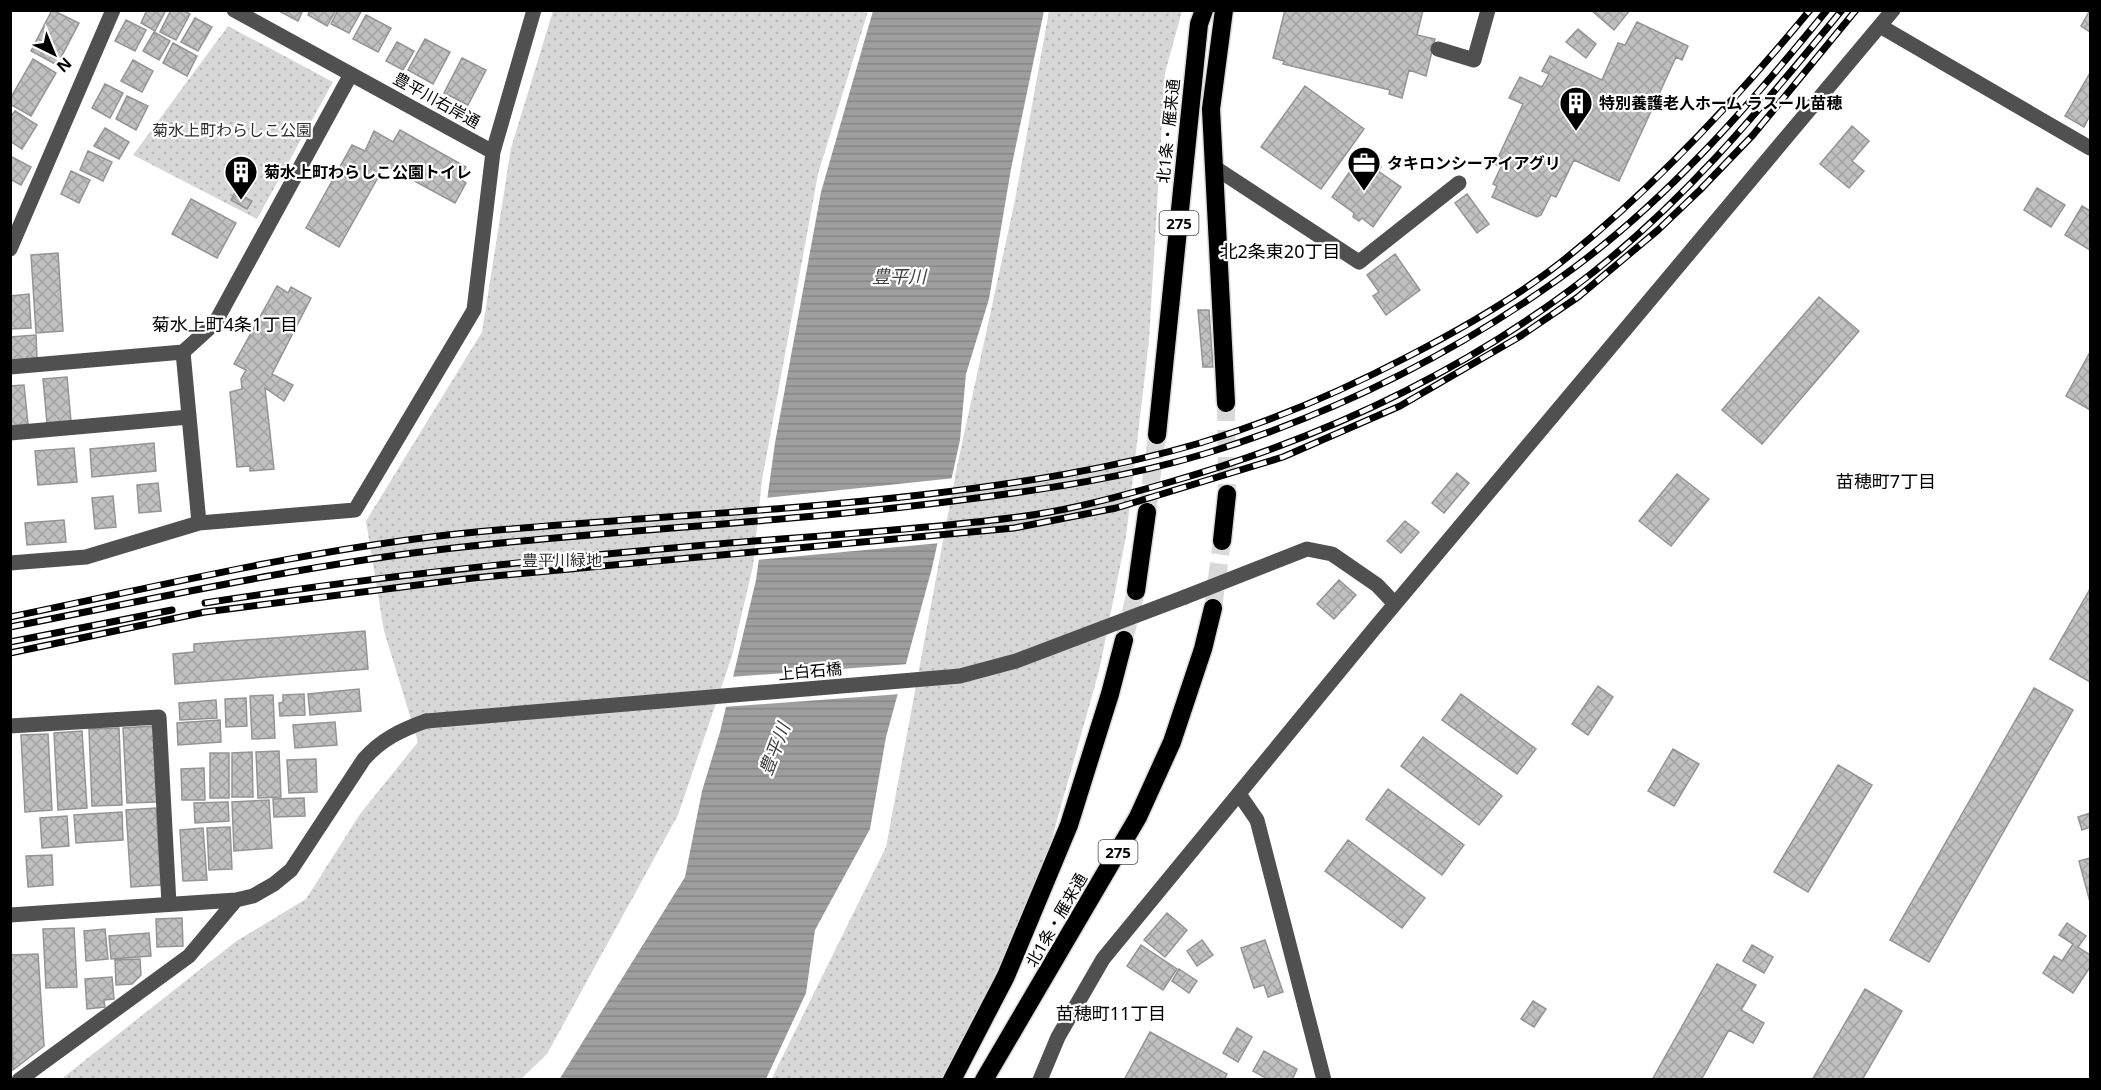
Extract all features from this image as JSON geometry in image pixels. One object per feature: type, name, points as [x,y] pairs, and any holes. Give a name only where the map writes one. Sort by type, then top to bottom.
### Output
[{"type":"highway","name":"北1条・雁来通","points":[[1157,435],[1199,24],[1204,10]]},
{"type":"highway","name":"275","points":[[1224,10],[1211,109],[1226,403]]},
{"type":"highway","points":[[1222,542],[1227,494]]},
{"type":"highway","points":[[1136,591],[1147,512]]},
{"type":"highway","name":"北1条・雁来通","points":[[984,1080],[1138,817],[1172,742],[1203,649],[1213,608]]},
{"type":"highway","name":"北1条・雁来通","points":[[952,1080],[1006,976],[1069,825],[1110,694],[1124,640]]},
{"type":"street","points":[[10,249],[113,10]]},
{"type":"street","name":"豊平川右岸通","points":[[234,10],[493,152],[534,10]]},
{"type":"street","points":[[1438,50],[1474,60],[1488,10]]},
{"type":"street","points":[[1040,1080],[1058,1037],[1103,959],[1395,604],[1893,10]]},
{"type":"street","points":[[1880,26],[2091,148]]},
{"type":"street","points":[[10,367],[183,352],[215,323],[351,74]]},
{"type":"street","points":[[10,563],[86,557],[199,523],[355,510],[474,310],[493,152]]},
{"type":"street","points":[[1214,167],[1359,262],[1459,183]]},
{"type":"street","points":[[183,352],[199,523]]},
{"type":"street","points":[[10,433],[189,417]]},
{"type":"street","name":"上白石橋","points":[[236,900],[253,896],[291,870],[364,759],[378,744],[396,732],[426,721],[960,676],[1016,661],[1307,549],[1332,554],[1377,585],[1395,604]]},
{"type":"street","points":[[10,726],[159,717],[169,904]]},
{"type":"street","points":[[1239,794],[1257,820],[1324,1080]]},
{"type":"street","points":[[10,915],[236,900]]},
{"type":"street","points":[[19,1080],[189,956],[236,900]]},
{"type":"green space","name":"豊平川緑地","points":[[553,11],[868,11],[818,174],[762,480],[753,566],[732,656],[678,815],[547,1054],[521,1079],[60,1080],[235,942],[306,899],[360,814],[418,742],[384,631],[366,521],[482,332],[511,148]]},
{"type":"green space","points":[[1049,11],[1182,11],[1165,73],[1149,340],[1126,537],[1099,671],[1038,888],[949,1079],[771,1080],[886,847],[956,471],[1015,200]]},
{"type":"green space","name":"菊水上町わらしこ公園","points":[[228,26],[333,82],[257,219],[133,155]]},
{"type":"water","name":"豊平川","points":[[873,11],[1044,11],[1011,169],[989,299],[966,374],[960,440],[932,568],[886,737],[870,829],[815,930],[806,993],[766,1079],[559,1080],[685,877],[702,791],[720,732],[756,580],[775,443],[821,192]]},
{"type":"pier","points":[[955,478],[941,543],[756,560],[765,498]]},
{"type":"pier","points":[[909,664],[901,694],[723,707],[730,677]]},
{"type":"building","points":[[52,10],[79,23],[57,65],[31,51]]},
{"type":"building","points":[[147,10],[166,10],[155,31],[141,23]]},
{"type":"building","points":[[171,10],[182,10],[190,14],[176,40],[160,32]]},
{"type":"building","points":[[277,10],[303,10],[298,21]]},
{"type":"building","points":[[310,10],[336,10],[327,26],[308,15]]},
{"type":"building","points":[[338,10],[362,10],[349,33],[331,24]]},
{"type":"building","points":[[1285,10],[1423,10],[1417,35],[1435,39],[1426,76],[1409,70],[1402,98],[1389,94],[1390,90],[1283,64],[1284,61],[1273,58]]},
{"type":"building","points":[[1591,10],[1630,10],[1614,30]]},
{"type":"building","points":[[2090,10],[2090,32],[2081,26]]},
{"type":"building","points":[[366,15],[391,28],[378,52],[353,39]]},
{"type":"building","points":[[195,18],[212,27],[198,51],[181,42]]},
{"type":"building","points":[[126,20],[146,30],[135,51],[115,41]]},
{"type":"building","name":"特別養護老人ホーム ラスール苗穂","points":[[1637,22],[1688,46],[1682,60],[1676,57],[1619,181],[1574,160],[1556,197],[1551,195],[1541,215],[1537,217],[1492,197],[1497,186],[1493,184],[1501,167],[1495,164],[1523,104],[1509,98],[1520,77],[1542,87],[1549,74],[1542,71],[1550,56],[1602,80],[1618,43],[1625,45]]},
{"type":"building","points":[[1578,29],[1596,44],[1586,58],[1566,42]]},
{"type":"building","points":[[154,32],[170,41],[159,60],[143,51]]},
{"type":"building","points":[[425,39],[450,52],[433,84],[408,70]]},
{"type":"building","points":[[397,42],[414,51],[403,70],[386,61]]},
{"type":"building","points":[[173,43],[197,56],[187,76],[163,63]]},
{"type":"building","points":[[462,58],[486,70],[468,105],[444,93]]},
{"type":"building","points":[[33,59],[56,73],[31,116],[10,104],[10,99]]},
{"type":"building","points":[[133,60],[153,71],[142,92],[121,81]]},
{"type":"building","points":[[2090,73],[2090,115],[2084,127],[2065,116]]},
{"type":"building","points":[[105,84],[123,93],[110,118],[92,108]]},
{"type":"building","points":[[1305,86],[1364,129],[1321,189],[1261,147]]},
{"type":"building","points":[[127,96],[148,106],[136,130],[116,119]]},
{"type":"building","points":[[15,111],[37,125],[22,149],[10,141],[10,118]]},
{"type":"building","points":[[1852,126],[1869,141],[1852,161],[1864,171],[1849,188],[1820,164]]},
{"type":"building","points":[[105,128],[129,142],[119,159],[94,146]]},
{"type":"building","points":[[400,130],[466,167],[459,178],[466,183],[455,203],[385,165],[339,247],[306,228],[352,145],[365,151],[374,131],[393,142]]},
{"type":"building","points":[[88,151],[112,162],[103,181],[80,170]]},
{"type":"building","points":[[10,156],[31,167],[21,185],[10,179]]},
{"type":"building","points":[[1360,157],[1374,166],[1375,163],[1381,167],[1378,171],[1401,187],[1373,227],[1362,218],[1359,221],[1353,217],[1354,213],[1332,197]]},
{"type":"building","points":[[71,171],[90,180],[79,203],[61,194]]},
{"type":"building","points":[[2037,188],[2065,205],[2051,227],[2024,210]]},
{"type":"building","name":"菊水上町わらしこ公園トイレ","points":[[235,192],[252,201],[247,209],[231,200]]},
{"type":"building","points":[[1467,194],[1489,224],[1477,233],[1455,203]]},
{"type":"building","points":[[191,199],[236,223],[217,258],[172,234]]},
{"type":"building","points":[[2082,206],[2090,211],[2090,250],[2065,235]]},
{"type":"building","points":[[58,253],[63,331],[36,333],[31,255]]},
{"type":"building","points":[[1395,254],[1420,290],[1386,315],[1373,296],[1379,292],[1367,275]]},
{"type":"building","points":[[277,286],[288,293],[291,287],[311,298],[272,374],[293,385],[284,401],[265,388],[274,469],[250,471],[250,466],[237,467],[230,392],[242,389],[241,379],[246,370],[234,364]]},
{"type":"building","points":[[29,294],[31,328],[10,329],[10,296]]},
{"type":"building","points":[[1819,297],[1859,331],[1762,444],[1722,410]]},
{"type":"building","points":[[1198,310],[1209,310],[1213,367],[1203,367]]},
{"type":"building","points":[[36,335],[37,358],[10,360],[10,337]]},
{"type":"building","points":[[2090,352],[2090,410],[2066,396]]},
{"type":"building","points":[[67,377],[71,421],[47,423],[43,379]]},
{"type":"building","points":[[24,385],[28,424],[10,426],[10,386]]},
{"type":"building","points":[[154,443],[156,471],[92,477],[90,449]]},
{"type":"building","points":[[74,448],[77,482],[38,485],[35,451]]},
{"type":"building","points":[[1457,473],[1469,483],[1444,513],[1432,503]]},
{"type":"building","points":[[1677,474],[1709,499],[1671,546],[1639,521]]},
{"type":"building","points":[[158,483],[161,511],[139,513],[137,485]]},
{"type":"building","points":[[113,496],[116,527],[95,529],[92,498]]},
{"type":"building","points":[[64,520],[66,542],[27,545],[25,523]]},
{"type":"building","points":[[1405,521],[1419,532],[1401,553],[1387,541]]},
{"type":"building","points":[[1339,580],[1356,595],[1334,619],[1317,604]]},
{"type":"building","points":[[2090,589],[2090,682],[2050,659]]},
{"type":"building","points":[[365,631],[368,669],[175,684],[173,654],[194,652],[194,644]]},
{"type":"building","points":[[1598,686],[1613,697],[1588,735],[1572,724]]},
{"type":"building","points":[[2034,688],[2073,710],[1929,962],[1890,940]]},
{"type":"building","points":[[359,689],[361,711],[310,715],[308,694]]},
{"type":"building","points":[[304,694],[305,715],[280,716],[279,703],[283,702],[283,695]]},
{"type":"building","points":[[1461,694],[1536,749],[1517,774],[1442,720]]},
{"type":"building","points":[[273,695],[275,738],[252,739],[250,696]]},
{"type":"building","points":[[246,698],[247,726],[226,727],[225,699]]},
{"type":"building","points":[[216,700],[217,718],[180,720],[179,703]]},
{"type":"building","points":[[220,720],[221,742],[178,745],[177,723]]},
{"type":"building","points":[[335,722],[337,745],[295,748],[293,725]]},
{"type":"building","points":[[153,726],[157,802],[127,803],[123,728]]},
{"type":"building","points":[[119,728],[122,805],[92,806],[89,729]]},
{"type":"building","points":[[82,731],[87,808],[58,810],[54,733]]},
{"type":"building","points":[[48,734],[52,810],[25,812],[21,735]]},
{"type":"building","points":[[1423,737],[1502,796],[1479,825],[1401,766]]},
{"type":"building","points":[[1673,749],[1699,764],[1674,806],[1648,791]]},
{"type":"building","points":[[279,751],[281,797],[258,798],[256,752]]},
{"type":"building","points":[[252,752],[253,797],[232,797],[232,753]]},
{"type":"building","points":[[210,753],[229,753],[229,798],[210,798]]},
{"type":"building","points":[[316,759],[317,792],[289,793],[287,760]]},
{"type":"building","points":[[1838,765],[1872,785],[1808,892],[1774,872]]},
{"type":"building","points":[[204,768],[205,800],[182,800],[181,769]]},
{"type":"building","points":[[1388,789],[1464,845],[1442,875],[1366,819]]},
{"type":"building","points":[[304,798],[305,816],[274,817],[273,799]]},
{"type":"building","points":[[269,800],[272,848],[234,851],[232,802]]},
{"type":"building","points":[[228,802],[229,821],[195,823],[194,803]]},
{"type":"building","points":[[156,808],[161,885],[131,887],[126,810]]},
{"type":"building","points":[[122,812],[123,840],[76,843],[74,815]]},
{"type":"building","points":[[2090,813],[2090,827],[2082,830],[2078,817]]},
{"type":"building","points":[[67,816],[69,846],[42,848],[40,818]]},
{"type":"building","points":[[230,827],[232,869],[209,870],[207,828]]},
{"type":"building","points":[[203,828],[207,880],[183,881],[180,830]]},
{"type":"building","points":[[1348,840],[1425,898],[1402,928],[1325,871]]},
{"type":"building","points":[[52,855],[53,885],[28,887],[26,856]]},
{"type":"building","points":[[2090,858],[2090,902],[2079,861]]},
{"type":"building","points":[[1167,913],[1187,930],[1165,957],[1144,940]]},
{"type":"building","points":[[182,918],[183,946],[157,947],[156,919]]},
{"type":"building","points":[[2067,923],[2086,936],[2078,947],[2090,955],[2090,967],[2073,993],[2043,973],[2054,956],[2062,961],[2073,944],[2059,935]]},
{"type":"building","points":[[74,928],[77,987],[46,988],[43,929]]},
{"type":"building","points":[[105,929],[108,959],[86,961],[84,931]]},
{"type":"building","points":[[149,933],[151,956],[111,959],[109,936]]},
{"type":"building","points":[[1202,940],[1213,955],[1197,966],[1187,951]]},
{"type":"building","points":[[1265,940],[1283,992],[1268,997],[1264,985],[1254,988],[1241,948]]},
{"type":"building","points":[[1141,945],[1177,969],[1163,990],[1127,966]]},
{"type":"building","points":[[1752,945],[1773,957],[1764,973],[1743,961]]},
{"type":"building","points":[[38,954],[44,1046],[13,1070],[10,955]]},
{"type":"building","points":[[140,959],[141,975],[132,984],[116,985],[115,960]]},
{"type":"building","points":[[1717,964],[1756,985],[1741,1010],[1764,1023],[1753,1043],[1729,1030],[1701,1080],[1652,1080]]},
{"type":"building","points":[[1179,969],[1197,981],[1189,993],[1172,981]]},
{"type":"building","points":[[112,977],[114,999],[104,1000],[105,1007],[87,1009],[85,979]]},
{"type":"building","points":[[1865,989],[1902,1011],[1862,1080],[1812,1080]]},
{"type":"building","points":[[1533,1001],[1546,1009],[1534,1027],[1521,1019]]},
{"type":"building","points":[[1237,1028],[1252,1037],[1238,1062],[1223,1053]]},
{"type":"building","points":[[1150,1032],[1227,1074],[1224,1080],[1124,1080]]},
{"type":"building","points":[[1264,1051],[1297,1069],[1292,1080],[1269,1080],[1253,1071]]},
{"type":"tunnel","points":[[1226,403],[1227,494]]},
{"type":"tunnel","points":[[1147,512],[1157,435]]},
{"type":"tunnel","points":[[1213,608],[1222,541]]},
{"type":"tunnel","points":[[1124,640],[1136,591]]},
{"type":"railway","points":[[10,617],[242,568],[418,539],[533,527],[816,506],[1032,480],[1100,468],[1167,452],[1254,425],[1333,393],[1429,346],[1506,301],[1560,263],[1660,175],[1722,111],[1810,10]]},
{"type":"railway","points":[[10,627],[241,581],[356,561],[472,546],[907,507],[1087,481],[1204,454],[1298,421],[1389,380],[1477,332],[1560,278],[1598,250],[1669,187],[1735,118],[1827,10]]},
{"type":"railway","points":[[205,603],[504,564],[929,527],[1030,515],[1071,508],[1131,493],[1223,466],[1276,447],[1379,404],[1477,352],[1570,290],[1609,260],[1646,228],[1715,159],[1842,10]]},
{"type":"railway","points":[[10,653],[205,612],[473,578],[1014,528],[1116,508],[1283,457],[1400,406],[1519,337],[1578,297],[1658,230],[1700,190],[1753,135],[1856,10]]},
{"type":"railway","points":[[10,642],[172,610]]},
{"type":"place","name":"特別養護老人ホーム ラスール苗穂","points":[[1576,132]]},
{"type":"place","name":"タキロンシーアイアグリ","points":[[1364,192]]},
{"type":"place","name":"菊水上町わらしこ公園トイレ","points":[[241,201]]},
{"type":"district","name":"北2条東20丁目","points":[[1280,251]]},
{"type":"district","name":"菊水上町4条1丁目","points":[[225,324]]},
{"type":"district","name":"苗穂町7丁目","points":[[1886,481]]},
{"type":"district","name":"苗穂町11丁目","points":[[1111,1013]]}]
